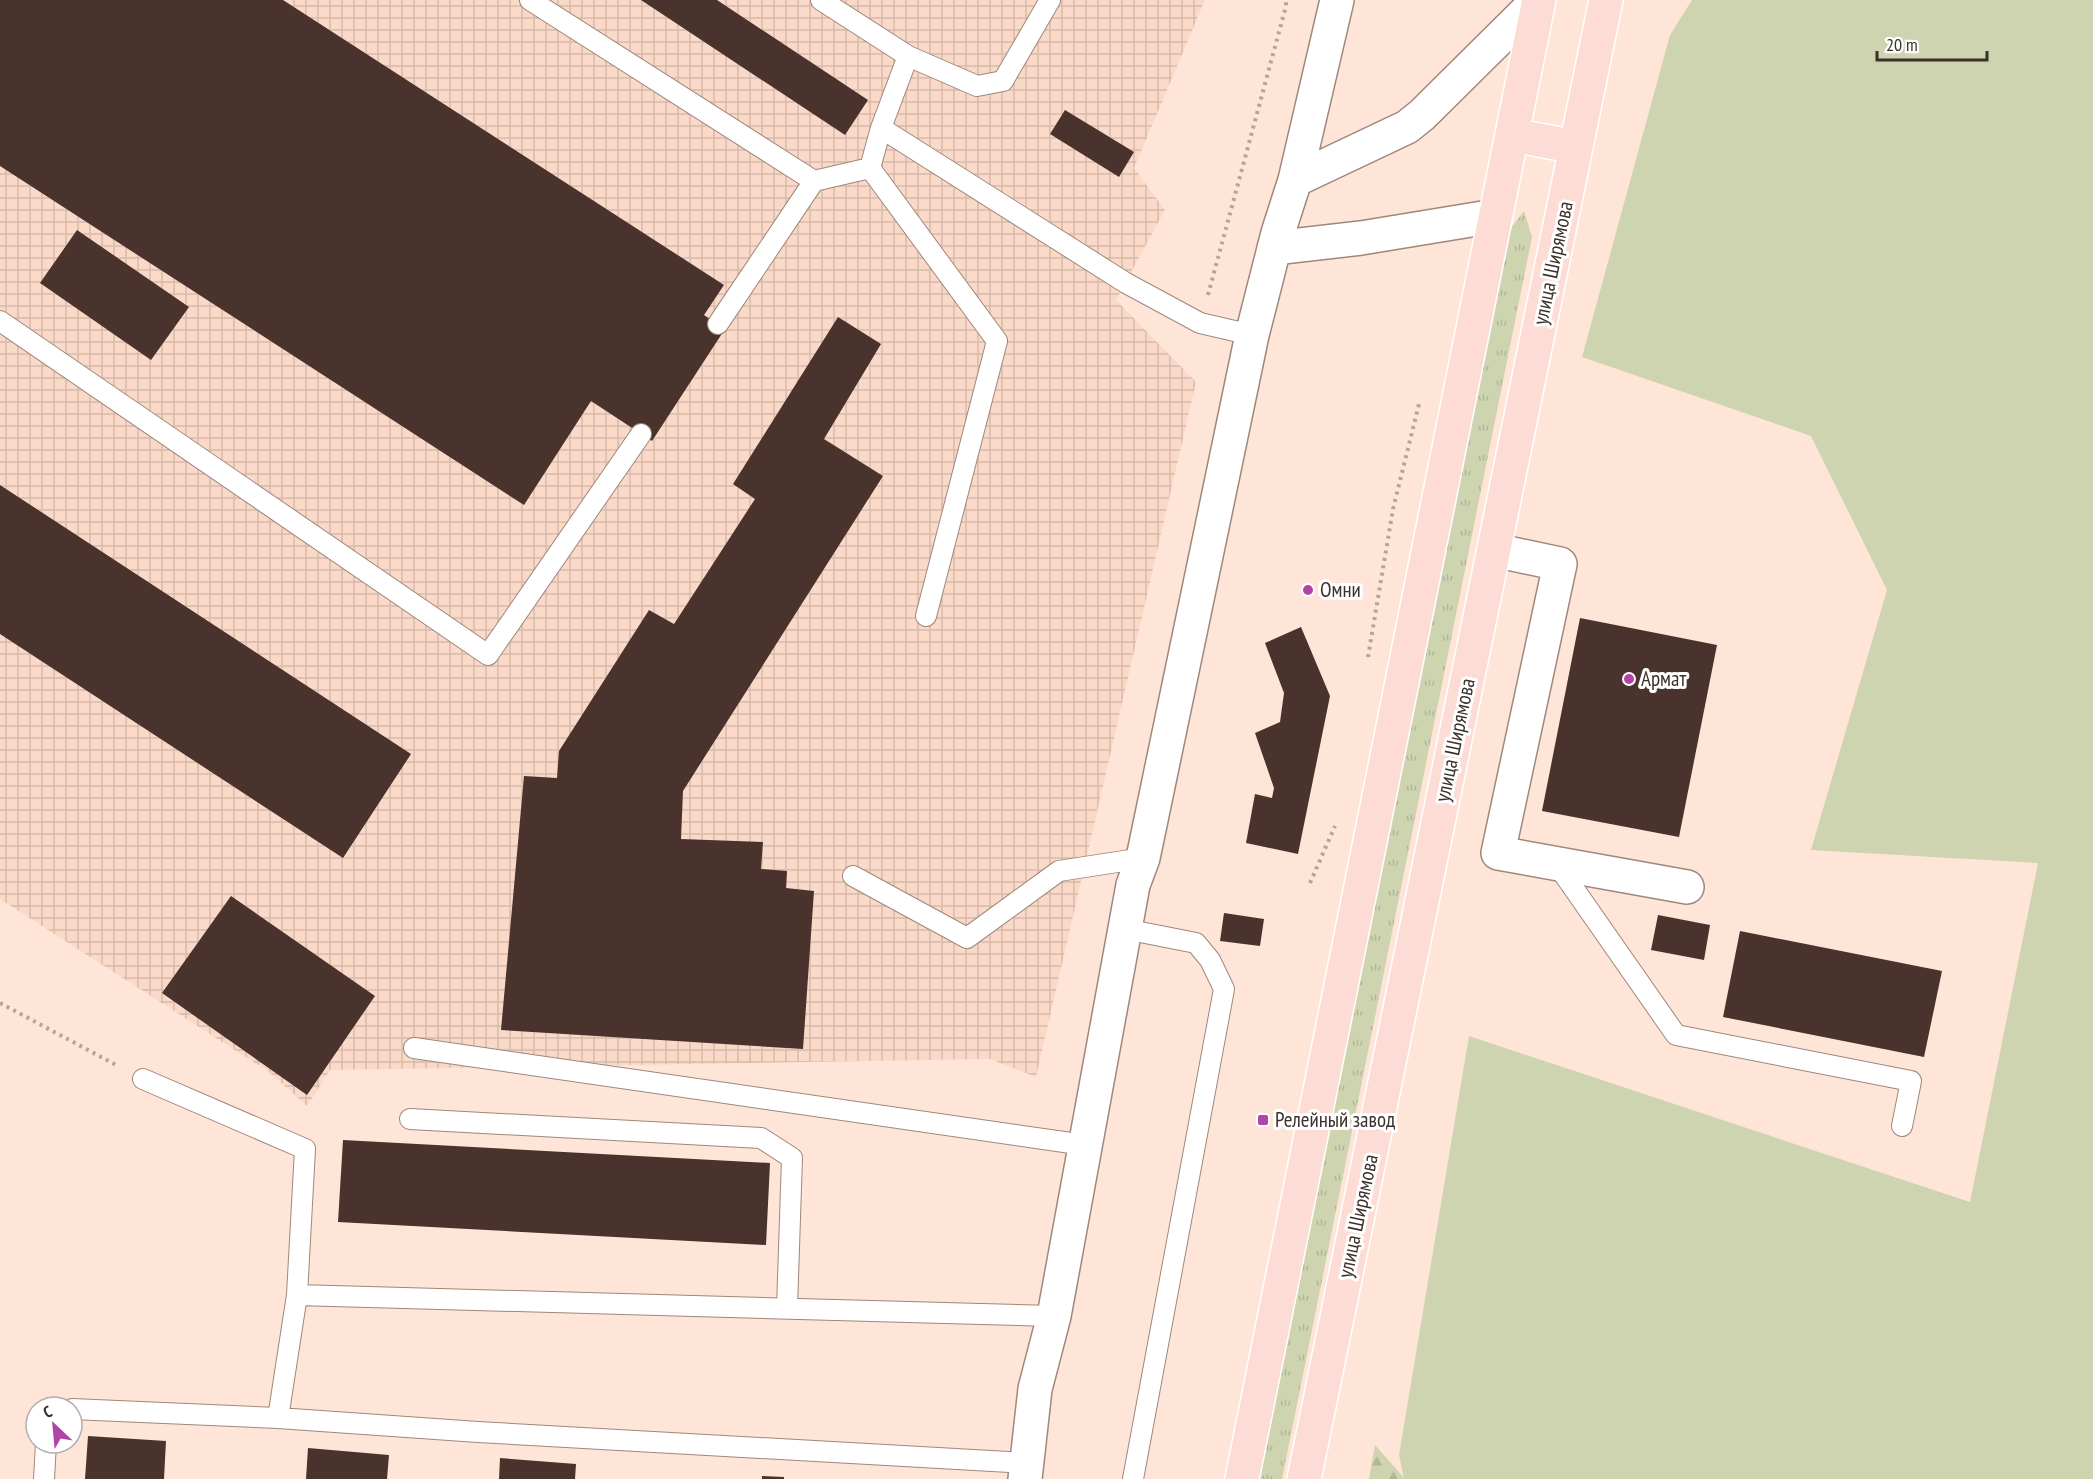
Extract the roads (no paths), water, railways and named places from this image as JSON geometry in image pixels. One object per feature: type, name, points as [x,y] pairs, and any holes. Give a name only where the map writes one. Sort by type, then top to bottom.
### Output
[{"type":"main road","points":[[1242,1479],[1539,0]]},
{"type":"main road","name":"улица Ширямова","points":[[1304,1479],[1606,0]]},
{"type":"main road","points":[[1512,135],[1576,147]]},
{"type":"street","points":[[1026,1471],[1035,1389],[1054,1316],[1133,885],[1143,858],[1252,335],[1274,248],[1295,180],[1337,0]]},
{"type":"street","points":[[1295,180],[1407,127],[1539,0]]},
{"type":"street","points":[[1274,248],[1361,238],[1495,216]]},
{"type":"street","points":[[1494,550],[1560,564],[1498,853],[1687,887]]},
{"type":"lane","points":[[530,0],[814,181]]},
{"type":"lane","points":[[821,0],[908,56],[977,86],[1003,81],[1050,0]]},
{"type":"lane","points":[[870,168],[881,128],[908,56]]},
{"type":"lane","points":[[881,128],[1126,283],[1200,323],[1252,335]]},
{"type":"lane","points":[[718,324],[814,181],[870,168]]},
{"type":"lane","points":[[870,168],[997,341],[926,616]]},
{"type":"lane","points":[[0,321],[488,655],[641,434]]},
{"type":"lane","points":[[853,876],[967,938],[1059,871],[1143,858]]},
{"type":"lane","points":[[1556,863],[1676,1035],[1911,1081],[1902,1126]]},
{"type":"lane","points":[[1125,929],[1196,943],[1210,960],[1224,989],[1133,1479]]},
{"type":"lane","points":[[414,1048],[1085,1145]]},
{"type":"lane","points":[[143,1079],[305,1149],[297,1295],[278,1418]]},
{"type":"lane","points":[[410,1119],[761,1138],[792,1158],[787,1308]]},
{"type":"lane","points":[[297,1295],[1054,1316]]},
{"type":"lane","points":[[84,1410],[278,1418],[1026,1471]]},
{"type":"lane","points":[[44,1479],[45,1455]]},
{"type":"place","name":"Омни","points":[[1308,590]]},
{"type":"place","name":"Армат","points":[[1629,679]]},
{"type":"place","name":"Релейный завод","points":[[1263,1120]]}]
